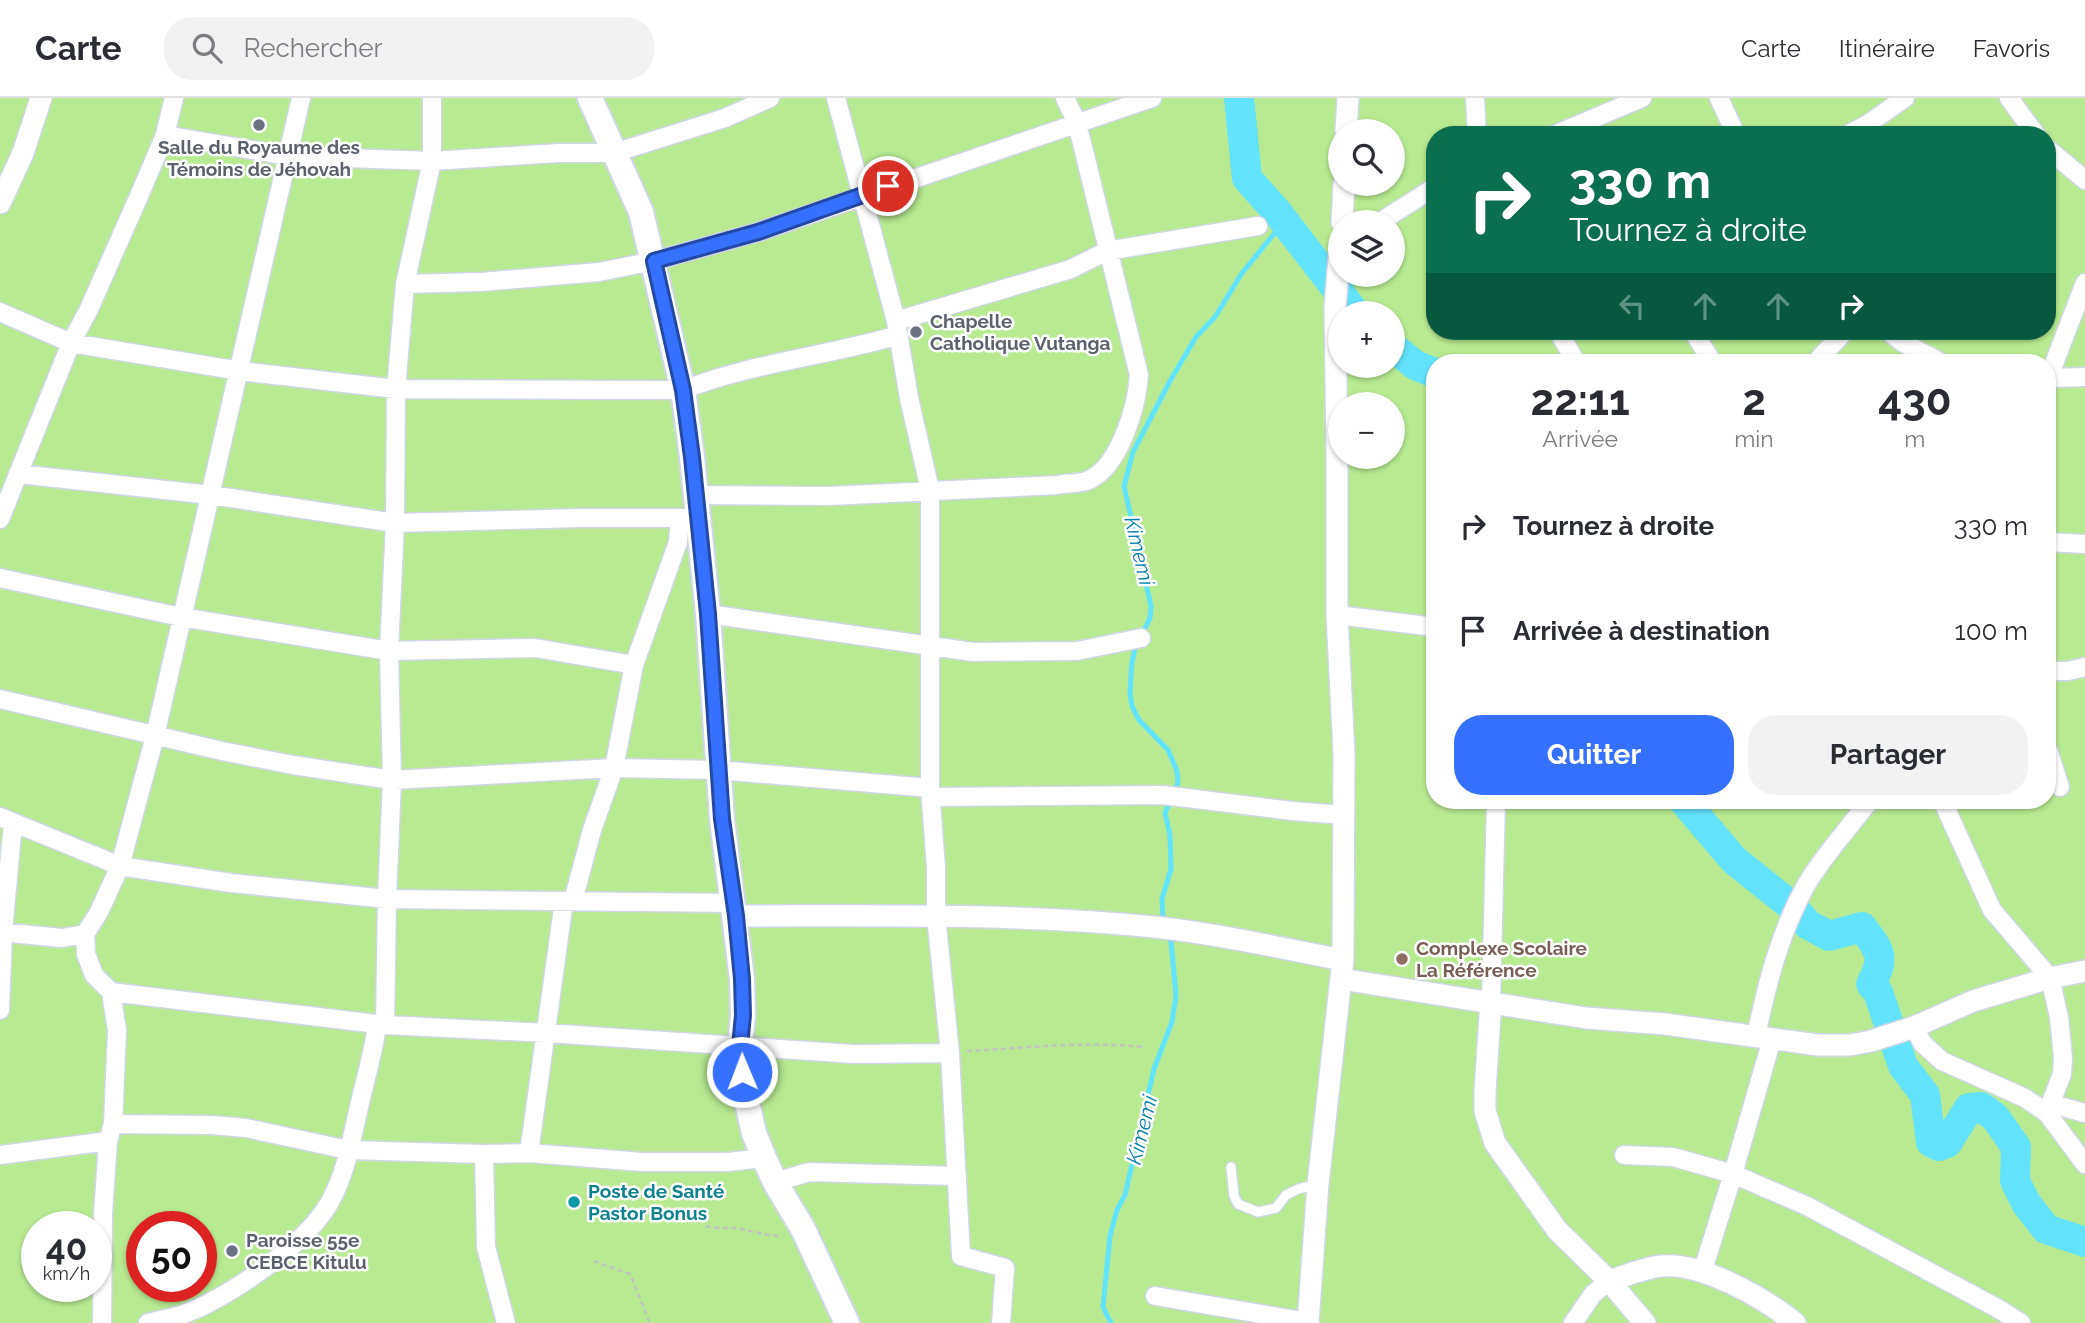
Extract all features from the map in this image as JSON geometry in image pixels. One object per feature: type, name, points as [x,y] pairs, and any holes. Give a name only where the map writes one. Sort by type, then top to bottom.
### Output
[{"type":"main road","points":[[590,98],[641,212],[683,390],[691,510],[708,614],[722,819],[735,909],[742,991],[740,1047],[746,1098],[754,1133],[764,1158],[803,1229],[847,1323]]},
{"type":"street","points":[[0,204],[23,153],[41,98]]},
{"type":"street","points":[[0,519],[71,343],[95,297],[165,135],[174,98]]},
{"type":"street","points":[[102,1323],[103,1214],[117,1030],[111,992],[94,975],[86,954],[85,934],[99,912],[120,866],[155,736],[301,98]]},
{"type":"street","points":[[148,1323],[183,1314],[221,1296],[285,1251],[324,1213],[338,1184],[381,1025],[392,780],[389,651],[395,523],[396,389],[405,284],[432,162],[432,98]]},
{"type":"street","points":[[165,135],[288,156],[432,162],[559,153],[614,153],[725,118],[770,98]]},
{"type":"street","points":[[836,98],[898,328],[909,398],[930,491],[931,792],[936,916],[950,1053],[961,1256],[1005,1268],[1000,1323]]},
{"type":"street","points":[[19,474],[211,495],[395,523],[581,518],[829,496],[1088,481],[1104,470],[1129,426],[1138,398],[1139,375],[1077,123],[1065,98]]},
{"type":"street","points":[[405,284],[481,282],[598,272],[654,261],[758,232],[1152,98]]},
{"type":"street","points":[[1347,119],[1348,98]]},
{"type":"street","points":[[1475,98],[1476,126]]},
{"type":"street","points":[[1600,126],[1642,98]]},
{"type":"street","points":[[1718,98],[1732,126]]},
{"type":"street","points":[[1864,126],[1905,98]]},
{"type":"street","points":[[2009,98],[2029,126]]},
{"type":"street","points":[[2056,156],[2085,180]]},
{"type":"street","points":[[1399,210],[1426,193]]},
{"type":"street","points":[[0,312],[71,343],[240,371],[396,389],[683,390],[714,378],[898,328],[1071,269],[1107,251],[1258,226]]},
{"type":"street","points":[[2056,358],[2085,284]]},
{"type":"street","points":[[1155,1296],[1308,1322],[1318,1184],[1342,970],[1344,753],[1337,615],[1337,287]]},
{"type":"street","points":[[1823,354],[1837,340]]},
{"type":"street","points":[[1899,340],[1925,354]]},
{"type":"street","points":[[2056,378],[2085,377]]},
{"type":"street","points":[[529,1153],[568,901],[614,768],[634,666],[691,510]]},
{"type":"street","points":[[2056,542],[2085,544]]},
{"type":"street","points":[[0,578],[181,617],[389,651],[535,648],[634,666]]},
{"type":"street","points":[[708,614],[973,652],[1077,651],[1141,638]]},
{"type":"street","points":[[1337,615],[1426,626]]},
{"type":"street","points":[[2056,671],[2085,667]]},
{"type":"street","points":[[0,699],[293,765],[392,780],[614,768],[718,770],[931,792],[1163,795],[1344,815]]},
{"type":"street","points":[[2056,775],[2060,787]]},
{"type":"street","points":[[1496,809],[1491,1001],[1485,1091],[1485,1111],[1490,1130],[1507,1161],[1557,1230],[1609,1281],[1645,1323]]},
{"type":"street","points":[[1702,1273],[1733,1174],[1764,1038],[1769,978],[1788,920],[1806,885],[1863,809]]},
{"type":"street","points":[[1946,809],[1992,910],[2050,978],[2059,1017],[2063,1058],[2062,1074],[2050,1109]]},
{"type":"street","points":[[0,1010],[7,820],[120,866],[231,883],[387,899],[568,901],[735,909],[993,916],[1165,929],[1342,970],[1586,1018],[1665,1024],[1818,1045],[1850,1045],[1871,1041],[1910,1028],[1973,1001],[2050,978],[2085,971]]},
{"type":"street","points":[[2,932],[62,938],[85,934]]},
{"type":"street","points":[[111,992],[381,1025],[547,1033],[854,1055],[950,1053]]},
{"type":"street","points":[[1910,1028],[1942,1061],[2050,1109],[2085,1113]]},
{"type":"street","points":[[2050,1109],[2085,1164]]},
{"type":"street","points":[[0,1155],[111,1132],[212,1125],[246,1128],[348,1150],[529,1153],[642,1162],[727,1162],[764,1158]]},
{"type":"street","points":[[484,1154],[486,1247],[506,1323]]},
{"type":"street","points":[[1624,1155],[1674,1157],[1733,1174],[1807,1206],[2021,1323]]},
{"type":"street","points":[[775,1182],[809,1172],[957,1176]]},
{"type":"street","points":[[1573,1323],[1593,1294],[1609,1281],[1660,1266],[1678,1266],[1702,1273],[1765,1302],[1795,1323]]},
{"type":"lane","points":[[1231,1167],[1234,1196],[1238,1204],[1258,1212],[1276,1208],[1286,1195],[1318,1184]]},
{"type":"path","points":[[950,1053],[1071,1045],[1120,1044],[1145,1047]]},
{"type":"path","points":[[706,1226],[719,1229],[739,1228],[762,1236],[782,1236],[803,1229]]},
{"type":"path","points":[[594,1261],[630,1274],[650,1323]]},
{"type":"green space","points":[[0,98],[2085,98],[2085,1323],[0,1323]]},
{"type":"waterway","name":"Kimemi","points":[[1239,98],[1247,178],[1277,212],[1346,301]]},
{"type":"waterway","name":"Kimemi","points":[[1163,922],[1162,899],[1171,869],[1170,835],[1165,813],[1178,783],[1177,771],[1168,750],[1139,720],[1132,706],[1132,662],[1135,649],[1150,618],[1151,606],[1124,486],[1133,452],[1196,337],[1215,317],[1242,273],[1283,223]]},
{"type":"waterway","points":[[1405,357],[1426,369]]},
{"type":"waterway","points":[[1691,809],[1734,860],[1794,908],[1807,924],[1829,936],[1862,927],[1879,954],[1876,975],[1871,984],[1878,992],[1903,1066],[1925,1095],[1931,1142],[1939,1146],[1947,1143],[1969,1108],[1981,1107],[1995,1117],[2016,1147],[2015,1181],[2026,1203],[2046,1229],[2085,1242]]},
{"type":"waterway","name":"Kimemi","points":[[1111,1323],[1103,1307],[1110,1236],[1117,1210],[1125,1195],[1154,1069],[1172,1022],[1176,996],[1171,941],[1166,934]]},
{"type":"place","name":"Salle du Royaume des Témoins de Jéhovah","points":[[259,125]]},
{"type":"place","name":"Chapelle Catholique Vutanga","points":[[916,332]]},
{"type":"place","name":"Complexe Scolaire La Référence","points":[[1402,959]]},
{"type":"place","name":"Poste de Santé Pastor Bonus","points":[[574,1202]]},
{"type":"place","name":"Paroisse 55e CEBCE Kitulu","points":[[232,1251]]},
{"type":"route","points":[[742,1072],[742,979],[722,819],[708,614],[692,457],[683,390],[654,261],[758,232],[888,186]]}]
